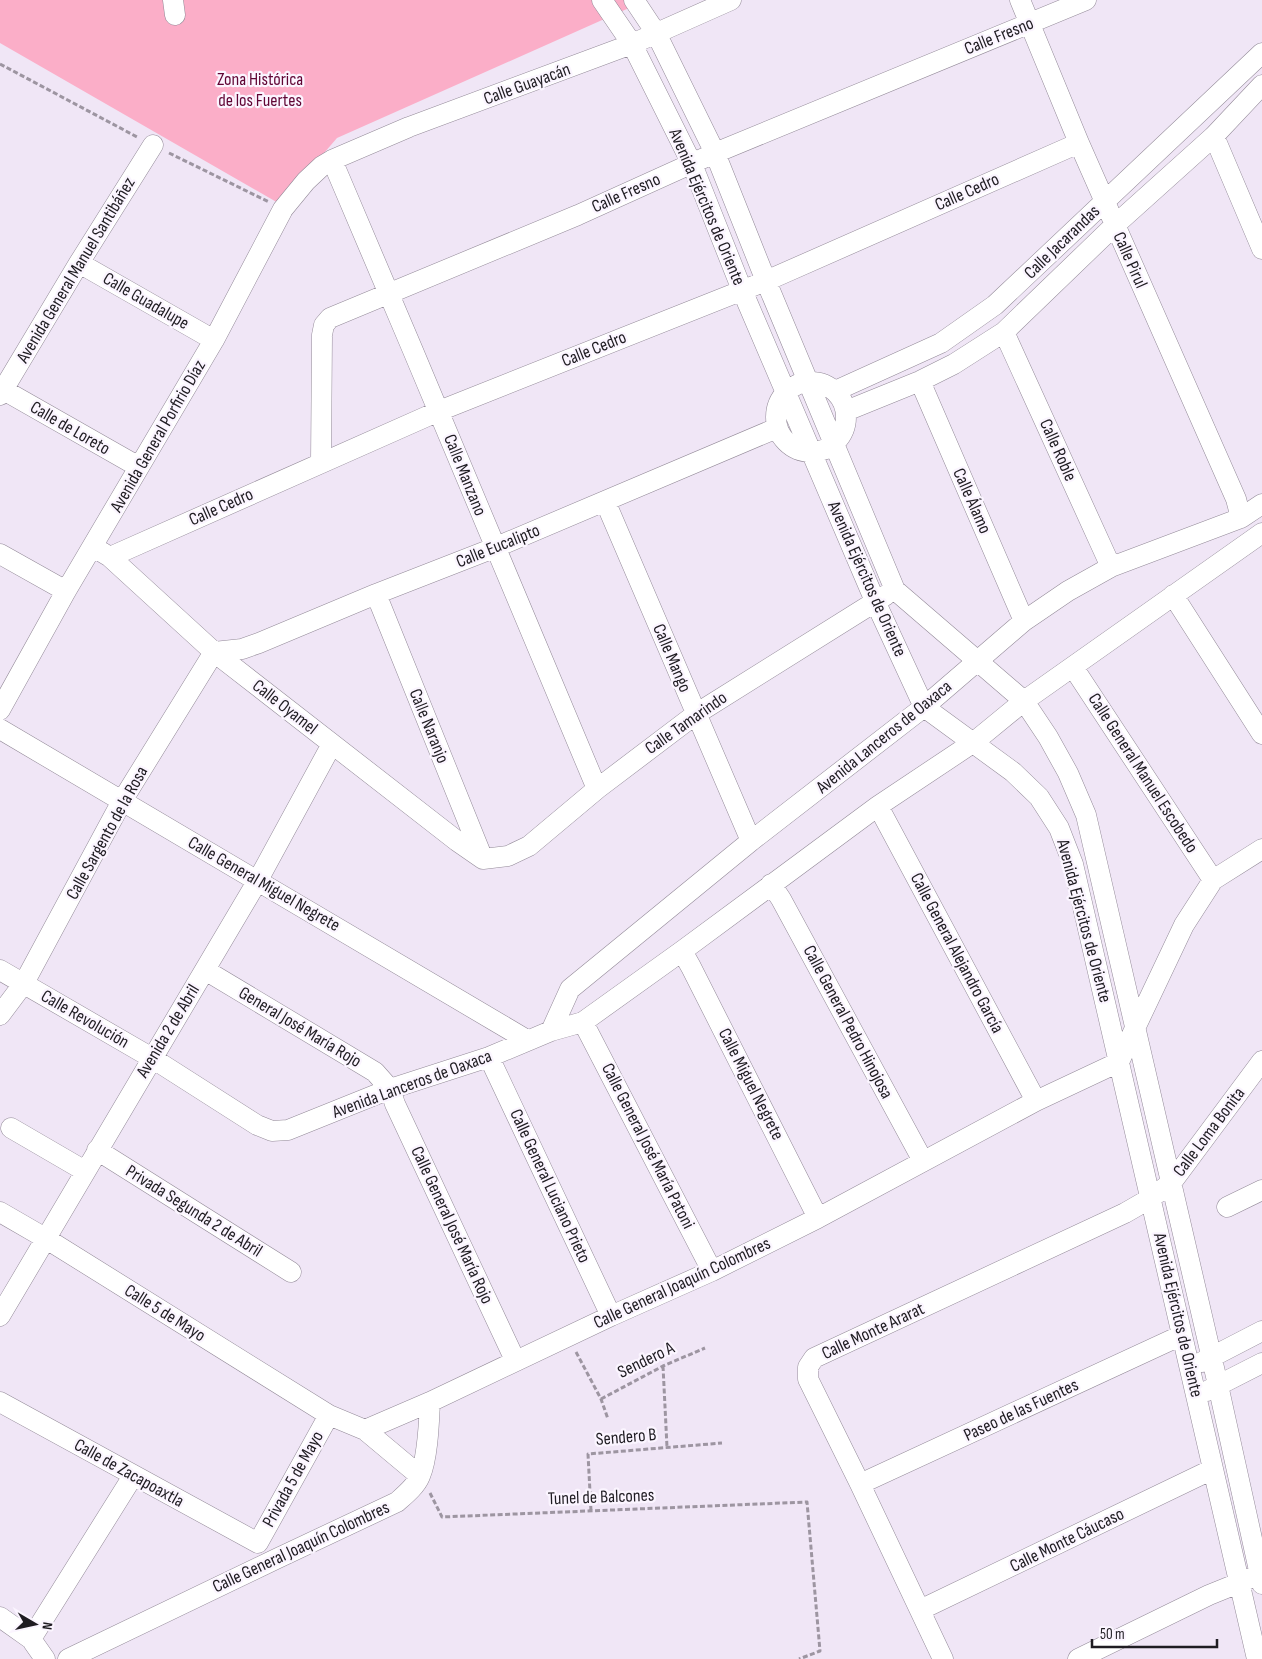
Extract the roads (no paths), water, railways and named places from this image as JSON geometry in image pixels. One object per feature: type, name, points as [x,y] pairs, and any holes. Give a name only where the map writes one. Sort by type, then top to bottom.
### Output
[{"type":"street","name":"Avenida Ejércitos de Oriente","points":[[602,0],[632,44],[692,164],[742,290],[875,601],[924,707],[1013,772],[1039,796],[1059,828],[1073,864],[1257,1659]]},
{"type":"street","name":"Avenida Ejércitos de Oriente","points":[[634,0],[656,32],[715,153],[766,281],[895,590],[1024,701],[1048,737],[1068,773],[1086,815],[1218,1385],[1256,1529],[1261,1580]]},
{"type":"street","name":"Calle Guayacán","points":[[327,163],[409,127],[632,44],[731,0]]},
{"type":"street","name":"Calle Pirul","points":[[1020,0],[1079,143],[1236,499],[1242,518]]},
{"type":"street","name":"Calle Fresno","points":[[321,462],[322,335],[324,325],[330,318],[578,215],[715,153],[1086,0]]},
{"type":"street","points":[[1255,60],[1262,86]]},
{"type":"street","name":"Calle Jacarandas","points":[[834,391],[942,343],[996,305],[1255,60]]},
{"type":"street","name":"Calle Jacarandas","points":[[846,411],[920,381],[954,364],[1004,332],[1115,225],[1214,136],[1262,86]]},
{"type":"street","points":[[1214,136],[1262,249]]},
{"type":"street","name":"Calle Cedro","points":[[102,552],[439,412],[766,281],[1079,143]]},
{"type":"street","name":"Avenida General Manuel Santibáñez","points":[[1,391],[153,145]]},
{"type":"street","name":"Calle Manzano","points":[[327,163],[389,292],[494,548],[597,789]]},
{"type":"street","name":"Avenida General Porfirio Díaz","points":[[0,710],[66,591],[102,552],[139,467],[214,340],[283,209],[306,181],[327,163]]},
{"type":"street","name":"Calle Guadalupe","points":[[79,263],[214,340]]},
{"type":"street","name":"Calle Roble","points":[[1004,332],[1111,567]]},
{"type":"street","points":[[942,343],[954,364]]},
{"type":"street","name":"Calle Álamo","points":[[920,381],[1024,621]]},
{"type":"street","points":[[809,382],[823,384],[834,391],[842,400],[846,411],[844,429],[835,443],[820,451],[803,452],[787,443],[778,428],[776,420],[778,405],[786,392],[797,385],[809,382]]},
{"type":"street","name":"Calle de Loreto","points":[[1,391],[139,467]]},
{"type":"street","name":"Calle Eucalipto","points":[[214,652],[242,649],[494,548],[778,428]]},
{"type":"street","name":"Calle Mango","points":[[605,501],[751,841]]},
{"type":"street","name":"Avenida Lanceros de Oaxaca","points":[[550,1031],[570,988],[751,841],[924,707],[1024,621],[1068,591],[1111,567],[1242,518],[1262,504]]},
{"type":"street","name":"Avenida Lanceros de Oaxaca","points":[[272,1132],[288,1130],[390,1089],[489,1057],[550,1031],[583,1022],[878,806],[974,742],[1024,701],[1262,533]]},
{"type":"street","name":"Calle Oyamel","points":[[102,552],[214,652],[457,841],[483,859]]},
{"type":"street","points":[[0,554],[66,591]]},
{"type":"street","name":"Calle Tamarindo","points":[[483,859],[508,856],[529,846],[597,789],[696,714],[895,590]]},
{"type":"street","name":"Calle Naranjo","points":[[376,594],[483,859]]},
{"type":"street","points":[[1173,595],[1262,734]]},
{"type":"street","name":"Calle Sargento de la Rosa","points":[[0,1015],[24,983],[122,801],[214,652]]},
{"type":"street","name":"Calle General Manuel Escobedo","points":[[1073,667],[1213,880]]},
{"type":"street","name":"Calle General Miguel Negrete","points":[[0,730],[258,880],[527,1040]]},
{"type":"street","name":"Avenida 2 de Abril","points":[[0,1316],[258,880],[332,744]]},
{"type":"street","name":"Calle General Alejandro García","points":[[878,806],[1036,1101]]},
{"type":"street","points":[[1120,1062],[1184,925],[1213,880],[1262,848]]},
{"type":"street","name":"Calle General Pedro Hinojosa","points":[[771,884],[781,899],[922,1161]]},
{"type":"street","name":"Calle Miguel Negrete","points":[[682,951],[692,967],[818,1218]]},
{"type":"street","name":"Calle Revolución","points":[[0,970],[152,1058],[257,1125],[272,1132]]},
{"type":"street","name":"General José María Rojo","points":[[205,970],[375,1072],[390,1089]]},
{"type":"street","name":"Calle General José María Patoni","points":[[583,1022],[712,1270]]},
{"type":"street","name":"Calle General Luciano Prieto","points":[[489,1057],[611,1316]]},
{"type":"street","name":"Calle Loma Bonita","points":[[1151,1198],[1172,1182],[1262,1061]]},
{"type":"street","name":"Calle General Joaquín Colombres","points":[[68,1659],[276,1558],[397,1502],[412,1488],[420,1476],[427,1444],[430,1402],[516,1360],[712,1270],[818,1218],[1036,1101],[1120,1062]]},
{"type":"street","name":"Calle General José María Rojo","points":[[390,1089],[395,1104],[516,1360]]},
{"type":"street","points":[[12,1128],[85,1172]]},
{"type":"street","name":"Privada Segunda 2 de Abril","points":[[97,1150],[290,1272]]},
{"type":"street","points":[[1227,1208],[1262,1190]]},
{"type":"street","name":"Calle Monte Ararat","points":[[943,1659],[808,1379],[808,1367],[814,1358],[1125,1213],[1151,1198]]},
{"type":"street","name":"Calle 5 de Mayo","points":[[0,1212],[45,1238],[329,1415],[365,1430],[420,1476]]},
{"type":"street","points":[[1190,1368],[1262,1331]]},
{"type":"street","name":"Paseo de las Fuentes","points":[[860,1484],[1182,1335]]},
{"type":"street","points":[[1196,1397],[1262,1363]]},
{"type":"street","name":"Calle de Zacapoaxtla","points":[[0,1402],[258,1543]]},
{"type":"street","points":[[365,1430],[430,1402]]},
{"type":"street","name":"Privada 5 de Mayo","points":[[258,1543],[329,1415]]},
{"type":"street","name":"Calle Monte Cáucaso","points":[[920,1610],[1213,1469]]},
{"type":"street","points":[[31,1639],[133,1476]]},
{"type":"street","points":[[1078,1659],[1208,1595],[1239,1582],[1261,1580]]},
{"type":"street","points":[[0,1616],[31,1639],[45,1659]]},
{"type":"park label","name":"Zona Histórica de los Fuertes","points":[[260,89]]}]
